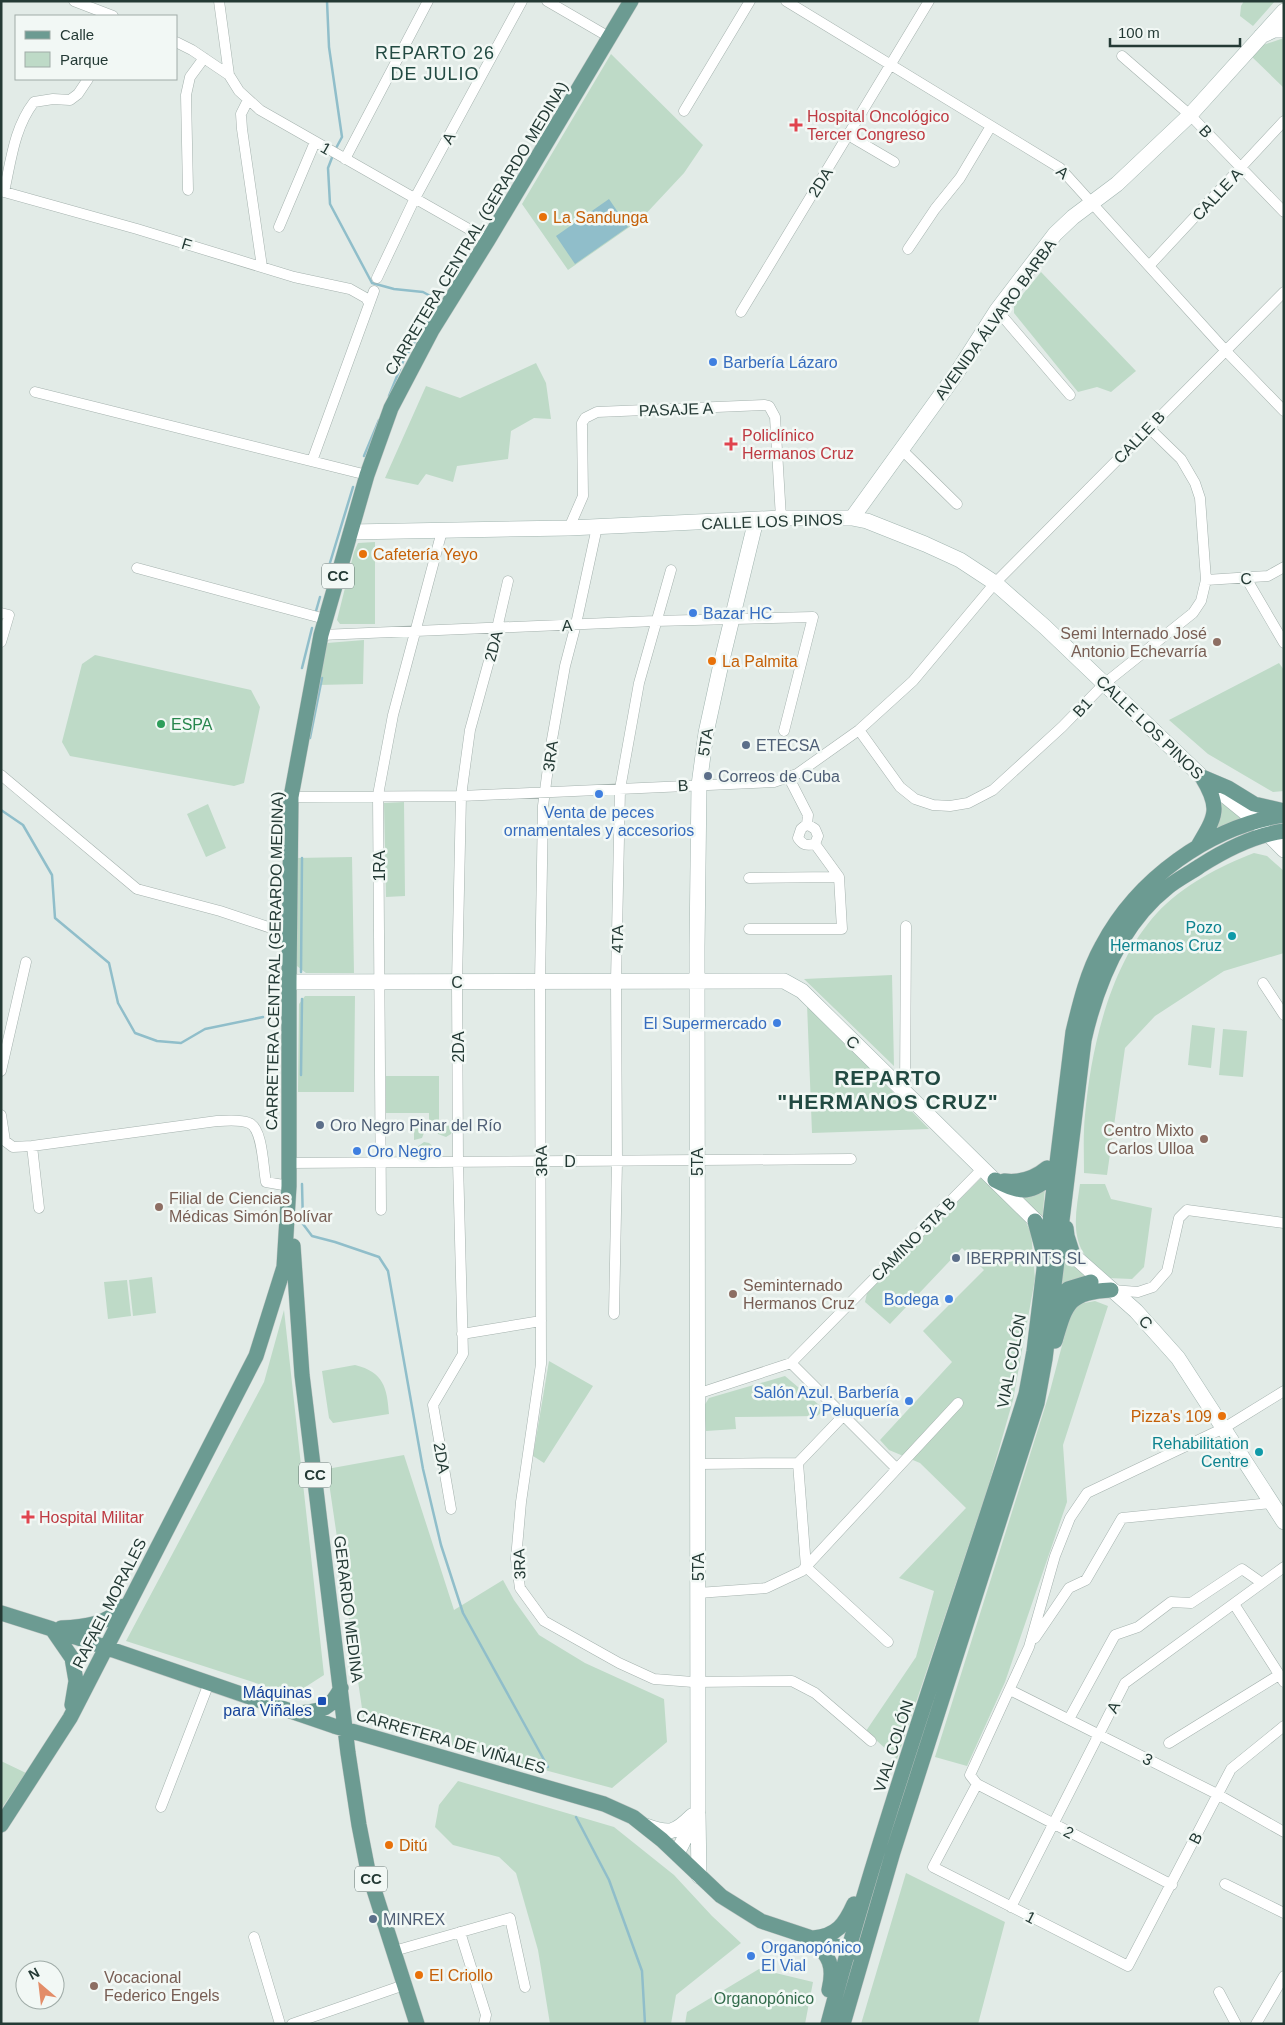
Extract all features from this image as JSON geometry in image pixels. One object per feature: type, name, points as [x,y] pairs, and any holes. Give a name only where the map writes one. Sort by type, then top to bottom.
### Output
[{"type":"main road","name":"CARRETERA CENTRAL (GERARDO MEDINA)","points":[[288,1220],[291,797],[325,619],[366,475],[391,408],[432,330],[631,1]]},
{"type":"main road","points":[[1202,777],[1228,788],[1254,804],[1284,813]]},
{"type":"main road","points":[[1196,849],[1210,826],[1215,810],[1212,794],[1202,777]]},
{"type":"main road","name":"VIAL COLÓN","points":[[843,2024],[855,1952],[884,1832],[1026,1394],[1049,1233],[1073,1032],[1084,986],[1102,946],[1129,905],[1161,872],[1210,840],[1255,820],[1284,813]]},
{"type":"main road","name":"VIAL COLÓN","points":[[828,2024],[893,1852],[1037,1402],[1060,1244],[1084,1040],[1099,990],[1112,957],[1138,917],[1169,886],[1216,856],[1267,833],[1284,831]]},
{"type":"main road","points":[[995,1180],[1019,1181],[1037,1176],[1049,1167],[1057,1155]]},
{"type":"main road","points":[[995,1180],[1015,1190],[1028,1190],[1044,1183],[1069,1165]]},
{"type":"main road","points":[[1065,1197],[1066,1236],[1073,1255]]},
{"type":"main road","name":"RAFAEL MORALES","points":[[1,1825],[70,1718],[256,1356],[284,1267],[288,1220]]},
{"type":"main road","name":"GERARDO MEDINA","points":[[288,1220],[292,1237],[302,1375],[354,1789],[368,1871],[417,2024]]},
{"type":"main road","points":[[1035,1221],[1045,1263]]},
{"type":"main road","points":[[1038,1316],[1068,1289],[1106,1285]]},
{"type":"main road","points":[[1037,1402],[1047,1377],[1063,1314],[1079,1295],[1106,1285]]},
{"type":"main road","points":[[52,1629],[86,1627],[108,1619],[115,1616],[132,1598]]},
{"type":"main road","name":"CARRETERA DE VIÑALES","points":[[1,1613],[346,1729],[604,1804],[633,1817],[677,1854],[721,1896],[761,1921],[855,1952]]},
{"type":"main road","points":[[52,1629],[72,1658],[76,1681],[70,1718]]},
{"type":"main road","points":[[296,1713],[318,1711],[332,1704],[341,1688]]},
{"type":"main road","points":[[824,2024],[826,2002],[833,1975],[824,1953],[812,1938],[829,1935],[844,1924],[864,1884],[884,1832]]},
{"type":"street","points":[[74,1],[110,15]]},
{"type":"street","points":[[219,1],[229,75]]},
{"type":"street","points":[[342,157],[428,1]]},
{"type":"street","name":"A","points":[[377,278],[415,198],[522,1]]},
{"type":"street","points":[[548,1],[609,37]]},
{"type":"street","points":[[684,111],[750,1]]},
{"type":"street","name":"A","points":[[786,1],[1060,168],[1225,350],[1284,411]]},
{"type":"street","name":"2DA","points":[[741,312],[929,1]]},
{"type":"street","name":"AVENIDA ÁLVARO BARBA","points":[[852,518],[956,374],[997,310],[1055,234],[1073,217],[1117,184],[1190,115],[1284,11]]},
{"type":"street","points":[[1259,37],[1274,30],[1284,30]]},
{"type":"street","name":"1","points":[[178,43],[192,50],[229,75],[239,92],[260,110],[488,240]]},
{"type":"street","name":"B","points":[[1122,56],[1190,115],[1284,212]]},
{"type":"street","points":[[188,190],[186,94],[190,77],[204,58]]},
{"type":"street","points":[[3,192],[16,139],[25,114],[34,102],[53,99],[70,100],[78,94],[87,80]]},
{"type":"street","points":[[248,100],[241,114],[242,129],[262,267]]},
{"type":"street","name":"CALLE A","points":[[1149,266],[1284,121]]},
{"type":"street","points":[[908,249],[935,209],[960,178],[991,126]]},
{"type":"street","points":[[848,135],[894,162]]},
{"type":"street","points":[[279,227],[315,142]]},
{"type":"street","name":"F","points":[[3,192],[137,229],[294,277],[350,289],[366,298],[369,303]]},
{"type":"street","points":[[312,461],[374,291]]},
{"type":"street","name":"CALLE B","points":[[995,583],[1284,292]]},
{"type":"street","points":[[997,310],[1070,395]]},
{"type":"street","points":[[36,392],[366,475]]},
{"type":"street","name":"PASAJE A","points":[[569,528],[583,496],[582,423],[586,418],[598,412],[769,406],[775,417],[781,518]]},
{"type":"street","name":"B1","points":[[858,730],[900,787],[915,799],[933,805],[950,806],[968,803],[993,790],[1062,727],[1104,684],[1193,613],[1201,601],[1206,580],[1200,498],[1196,483],[1181,460],[1148,427]]},
{"type":"street","points":[[901,449],[957,504]]},
{"type":"street","name":"CALLE LOS PINOS","points":[[351,532],[569,528],[781,518],[852,518],[867,521],[960,560],[995,583],[1045,627],[1202,777],[1255,820],[1284,850]]},
{"type":"street","name":"5TA","points":[[699,1876],[697,947],[699,785],[706,733],[756,520]]},
{"type":"street","name":"3RA","points":[[597,527],[565,666],[544,792],[540,982],[541,1364],[520,1508],[516,1559],[520,1588],[544,1621],[619,1664],[654,1680],[698,1682],[792,1681],[815,1693],[871,1742]]},
{"type":"street","name":"1RA","points":[[380,1210],[378,795],[393,715],[442,530]]},
{"type":"street","name":"C","points":[[1206,580],[1268,576],[1284,567]]},
{"type":"street","points":[[137,568],[325,619]]},
{"type":"street","name":"4TA","points":[[614,1314],[617,1161],[616,981],[620,789],[639,683],[671,570]]},
{"type":"street","points":[[1246,578],[1284,643]]},
{"type":"street","name":"2DA","points":[[451,1510],[433,1404],[463,1354],[458,1162],[457,982],[461,796],[470,730],[498,627],[508,581]]},
{"type":"street","name":"B","points":[[291,797],[461,796],[774,782],[789,778],[858,730],[913,681],[995,583]]},
{"type":"street","points":[[1,613],[9,615],[1,642]]},
{"type":"street","name":"A","points":[[321,634],[813,617],[784,731]]},
{"type":"street","points":[[1,775],[137,889],[220,911],[289,934]]},
{"type":"street","points":[[789,778],[808,814],[807,824],[801,829],[798,838],[802,844],[808,846],[815,844]]},
{"type":"street","points":[[807,824],[815,829],[818,836],[815,844]]},
{"type":"street","points":[[749,929],[842,929],[839,878],[815,844]]},
{"type":"street","points":[[749,878],[839,878]]},
{"type":"street","points":[[905,1093],[906,926]]},
{"type":"street","points":[[1,1071],[26,962]]},
{"type":"street","name":"C","points":[[289,982],[784,981],[802,991],[1035,1221],[1136,1311],[1178,1358],[1284,1522]]},
{"type":"street","points":[[1263,983],[1284,1015]]},
{"type":"street","points":[[1,1115],[5,1141],[13,1147],[237,1121],[251,1123],[258,1131],[266,1182],[289,1186]]},
{"type":"street","points":[[32,1146],[39,1208]]},
{"type":"street","name":"D","points":[[288,1163],[851,1159]]},
{"type":"street","name":"CAMINO 5TA B","points":[[698,1402],[700,1393],[791,1363],[983,1168]]},
{"type":"street","points":[[1106,1285],[1138,1292],[1153,1287],[1167,1271],[1179,1218],[1187,1210],[1284,1222]]},
{"type":"street","points":[[462,1334],[542,1322]]},
{"type":"street","points":[[791,1363],[896,1468]]},
{"type":"street","points":[[976,1784],[970,1774],[1029,1648],[1055,1556],[1070,1518],[1086,1493],[1224,1428],[1284,1391]]},
{"type":"street","points":[[698,1592],[766,1588],[802,1571],[958,1403]]},
{"type":"street","points":[[698,1464],[798,1463],[843,1416]]},
{"type":"street","points":[[798,1463],[806,1567],[888,1642]]},
{"type":"street","points":[[1029,1648],[1068,1588],[1086,1580],[1122,1518],[1271,1503]]},
{"type":"street","name":"A","points":[[1011,1907],[1125,1683],[1284,1567]]},
{"type":"street","points":[[1070,1719],[1115,1635],[1138,1626],[1171,1602],[1191,1603],[1242,1569],[1262,1583]]},
{"type":"street","points":[[1169,1743],[1281,1678],[1234,1604]]},
{"type":"street","points":[[161,1807],[209,1683]]},
{"type":"street","name":"3","points":[[1010,1690],[1217,1794],[1284,1832]]},
{"type":"street","name":"B","points":[[1128,1966],[1172,1885],[1230,1769],[1284,1726]]},
{"type":"street","name":"1","points":[[976,1784],[934,1867],[1128,1966]]},
{"type":"street","name":"2","points":[[976,1784],[1172,1885]]},
{"type":"street","points":[[643,1825],[664,1832],[680,1828],[698,1810]]},
{"type":"street","name":"5TA","points":[[677,1854],[698,1810]]},
{"type":"street","points":[[1225,1884],[1284,1913]]},
{"type":"street","points":[[394,1950],[510,1918],[525,1987]]},
{"type":"street","points":[[460,1932],[486,2015],[484,2024]]},
{"type":"street","points":[[254,1937],[280,2024]]},
{"type":"street","points":[[1256,2024],[1284,1976]]},
{"type":"street","points":[[292,2024],[404,1985]]},
{"type":"street","points":[[1219,1992],[1236,2024]]},
{"type":"green space","points":[[1244,1],[1275,1],[1253,26],[1240,16],[1241,6]]},
{"type":"green space","points":[[1284,38],[1284,88],[1251,56],[1263,45]]},
{"type":"green space","points":[[611,54],[703,145],[684,173],[641,219],[568,270],[522,204]]},
{"type":"green space","points":[[1041,272],[1136,371],[1111,392],[1097,387],[1078,392],[1014,313],[1014,305]]},
{"type":"green space","points":[[536,363],[546,383],[551,419],[534,418],[511,431],[508,459],[457,466],[453,482],[426,474],[418,485],[385,478],[426,386],[460,398]]},
{"type":"green space","points":[[375,542],[375,624],[340,624],[337,620],[354,552],[358,543]]},
{"type":"green space","points":[[364,640],[363,684],[317,685],[324,648],[327,643]]},
{"type":"green space","name":"ESPA","points":[[95,655],[251,690],[260,707],[244,783],[234,786],[70,756],[62,742],[82,664]]},
{"type":"green space","points":[[1279,663],[1284,670],[1284,791],[1273,792],[1208,754],[1169,720]]},
{"type":"green space","points":[[1216,794],[1242,820],[1215,831]]},
{"type":"green space","points":[[404,802],[405,896],[386,897],[384,803]]},
{"type":"green space","points":[[208,804],[226,848],[206,857],[187,814]]},
{"type":"green space","points":[[1254,853],[1267,856],[1284,871],[1284,953],[1224,971],[1155,1016],[1125,1048],[1107,1175],[1084,1173],[1084,1122],[1092,1062],[1106,1008],[1115,982],[1127,957],[1141,934],[1167,903],[1202,878]]},
{"type":"green space","points":[[352,857],[354,973],[306,973],[297,966],[296,858]]},
{"type":"green space","points":[[892,975],[894,1066],[804,979]]},
{"type":"green space","points":[[305,996],[355,996],[354,1092],[298,1092],[299,1004]]},
{"type":"green space","points":[[807,1004],[929,1129],[812,1133]]},
{"type":"green space","points":[[1192,1025],[1215,1028],[1211,1068],[1188,1065]]},
{"type":"green space","points":[[1223,1029],[1247,1031],[1243,1077],[1219,1075]]},
{"type":"green space","points":[[386,1076],[439,1076],[439,1125],[454,1126],[451,1134],[446,1137],[438,1134],[436,1125],[429,1121],[429,1113],[386,1113]]},
{"type":"green space","points":[[414,1122],[422,1124],[425,1130],[422,1138],[414,1140]]},
{"type":"green space","points":[[424,1142],[434,1147],[433,1156],[417,1156],[417,1147]]},
{"type":"green space","points":[[983,1176],[1024,1219],[1031,1232],[1035,1279],[1013,1400],[987,1491],[897,1759],[866,1731],[916,1657],[934,1591],[899,1578],[966,1508],[920,1463],[889,1450],[880,1440],[952,1362],[923,1331],[984,1270],[962,1248],[890,1324],[865,1302],[867,1293]]},
{"type":"green space","points":[[1080,1184],[1105,1184],[1111,1199],[1152,1208],[1144,1267],[1132,1279],[1108,1278],[1091,1263],[1083,1252],[1079,1244],[1076,1227],[1076,1210]]},
{"type":"green space","points":[[1045,1188],[1042,1222],[1016,1196]]},
{"type":"green space","points":[[1063,1255],[1085,1276],[1061,1287]]},
{"type":"green space","points":[[152,1277],[156,1313],[133,1316],[129,1280]]},
{"type":"green space","points":[[127,1280],[131,1316],[108,1319],[104,1282]]},
{"type":"green space","points":[[1095,1301],[1108,1306],[1063,1445],[1067,1502],[1005,1682],[967,1766],[935,1757],[1050,1391],[1070,1315],[1079,1304]]},
{"type":"green space","points":[[284,1310],[324,1675],[293,1695],[126,1641],[264,1382]]},
{"type":"green space","points":[[549,1361],[593,1386],[544,1463],[533,1456]]},
{"type":"green space","points":[[355,1365],[372,1372],[382,1382],[387,1396],[389,1414],[333,1423],[329,1418],[322,1371]]},
{"type":"green space","points":[[785,1376],[825,1410],[817,1416],[735,1417],[736,1429],[706,1431],[704,1406],[709,1398]]},
{"type":"green space","points":[[404,1455],[454,1610],[503,1580],[514,1600],[539,1635],[585,1663],[664,1699],[667,1742],[612,1788],[364,1722],[327,1469]]},
{"type":"green space","points":[[1,1761],[26,1773],[1,1809]]},
{"type":"green space","points":[[458,1781],[614,1827],[674,1875],[712,1916],[741,1943],[676,1995],[671,2024],[550,2024],[538,1950],[516,1873],[499,1857],[453,1845],[435,1827],[439,1805]]},
{"type":"green space","points":[[906,1873],[1005,1922],[978,2024],[861,2024]]},
{"type":"green space","name":"Organopónico","points":[[759,1969],[813,1982],[805,2024],[685,2024],[687,2012]]},
{"type":"water","points":[[609,199],[628,227],[575,264],[556,236]]},
{"type":"waterway","points":[[327,1],[329,47],[342,137],[335,150]]},
{"type":"waterway","points":[[333,155],[328,168],[330,204],[372,283],[394,289],[423,292],[434,298],[434,311],[404,359],[389,396]]},
{"type":"waterway","points":[[364,456],[379,420]]},
{"type":"waterway","points":[[326,576],[353,487]]},
{"type":"waterway","points":[[316,611],[320,597]]},
{"type":"waterway","points":[[302,668],[312,628]]},
{"type":"waterway","points":[[310,738],[322,678]]},
{"type":"waterway","points":[[1,810],[23,825],[52,875],[55,918],[109,963],[118,1003],[135,1033],[157,1041],[181,1043],[205,1029],[263,1017]]},
{"type":"waterway","points":[[301,972],[302,858]]},
{"type":"waterway","points":[[301,1075],[302,999]]},
{"type":"waterway","points":[[302,1184],[303,1224],[312,1236],[379,1257],[388,1271],[423,1469],[441,1545],[463,1613],[548,1767]]},
{"type":"waterway","points":[[576,1817],[609,1880],[642,1971],[645,2024]]},
{"type":"place","name":"Hospital Oncológico Tercer Congreso","points":[[796,125]]},
{"type":"place","name":"La Sandunga","points":[[543,217]]},
{"type":"place","name":"Barbería Lázaro","points":[[713,362]]},
{"type":"place","name":"Policlínico Hermanos Cruz","points":[[731,444]]},
{"type":"place","name":"Cafetería Yeyo","points":[[363,554]]},
{"type":"place","name":"Bazar HC","points":[[693,613]]},
{"type":"place","name":"Semi Internado José Antonio Echevarría","points":[[1217,642]]},
{"type":"place","name":"La Palmita","points":[[712,661]]},
{"type":"place","name":"ESPA","points":[[161,724]]},
{"type":"place","name":"ETECSA","points":[[746,745]]},
{"type":"place","name":"Correos de Cuba","points":[[708,776]]},
{"type":"place","name":"Venta de peces ornamentales y accesorios","points":[[599,794]]},
{"type":"place","name":"Pozo Hermanos Cruz","points":[[1232,936]]},
{"type":"place","name":"El Supermercado","points":[[777,1023]]},
{"type":"place","name":"Oro Negro Pinar del Río","points":[[320,1125]]},
{"type":"place","name":"Centro Mixto Carlos Ulloa","points":[[1204,1139]]},
{"type":"place","name":"Oro Negro","points":[[357,1151]]},
{"type":"place","name":"Filial de Ciencias Médicas Simón Bolívar","points":[[159,1207]]},
{"type":"place","name":"IBERPRINTS SL","points":[[956,1258]]},
{"type":"place","name":"Seminternado Hermanos Cruz","points":[[733,1294]]},
{"type":"place","name":"Bodega","points":[[949,1299]]},
{"type":"place","name":"Salón Azul. Barbería y Peluquería","points":[[909,1401]]},
{"type":"place","name":"Pizza's 109","points":[[1222,1416]]},
{"type":"place","name":"Rehabilitation Centre","points":[[1259,1452]]},
{"type":"place","name":"Hospital Militar","points":[[28,1517]]},
{"type":"place","name":"Máquinas para Viñales","points":[[322,1701]]},
{"type":"place","name":"Ditú","points":[[389,1845]]},
{"type":"place","name":"MINREX","points":[[373,1919]]},
{"type":"place","name":"Organopónico El Vial","points":[[751,1956]]},
{"type":"place","name":"El Criollo","points":[[419,1975]]},
{"type":"place","name":"Vocacional Federico Engels","points":[[94,1986]]},
{"type":"district","name":"REPARTO 26 DE JULIO","points":[[435,63]]},
{"type":"district","name":"REPARTO \"HERMANOS CRUZ\"","points":[[888,1090]]}]
